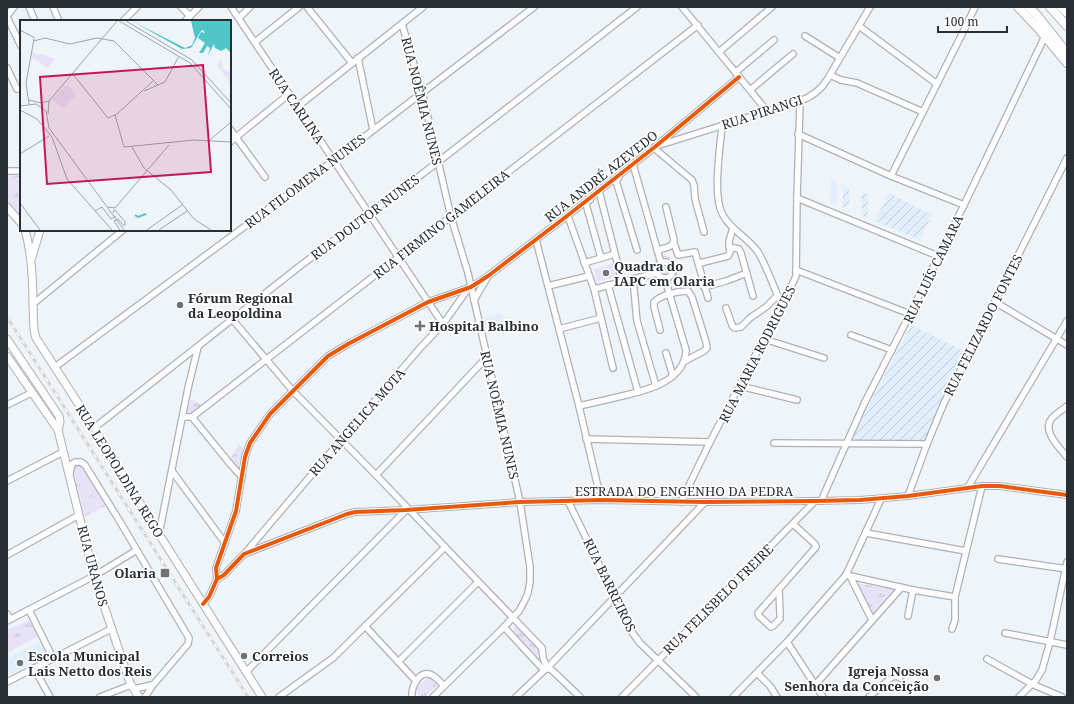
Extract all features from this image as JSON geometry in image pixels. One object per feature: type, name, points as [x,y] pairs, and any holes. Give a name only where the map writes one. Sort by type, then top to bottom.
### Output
[{"type":"highway","points":[[1018,7],[1045,36],[1067,64]]},
{"type":"highway","points":[[1023,7],[1067,58]]},
{"type":"highway","points":[[1029,7],[1067,53]]},
{"type":"highway","points":[[1050,7],[1067,26]]},
{"type":"highway","points":[[1062,7],[1067,13]]},
{"type":"main road","points":[[7,206],[20,222]]},
{"type":"main road","name":"RUA LEOPOLDINA REGO","points":[[24,231],[31,261],[33,325],[36,338],[262,697]]},
{"type":"main road","points":[[31,261],[40,231]]},
{"type":"main road","name":"RUA URANOS","points":[[7,339],[59,416],[60,422],[58,430],[94,576],[132,687],[139,697]]},
{"type":"main road","points":[[7,356],[31,393],[58,430]]},
{"type":"street","points":[[14,7],[7,17],[20,44]]},
{"type":"street","points":[[29,7],[35,20]]},
{"type":"street","points":[[53,7],[59,20]]},
{"type":"street","points":[[124,20],[137,7]]},
{"type":"street","points":[[181,7],[190,16]]},
{"type":"street","points":[[186,20],[199,7]]},
{"type":"street","name":"RUA CARLINA","points":[[231,7],[443,324]]},
{"type":"street","points":[[239,18],[250,7]]},
{"type":"street","points":[[254,42],[299,7]]},
{"type":"street","points":[[307,7],[352,63]]},
{"type":"street","points":[[297,107],[423,7]]},
{"type":"street","name":"RUA FILOMENA NUNES","points":[[55,367],[333,161],[534,7]]},
{"type":"street","name":"RUA DOUTOR NUNES","points":[[94,428],[232,319],[438,162],[637,7]]},
{"type":"street","points":[[682,7],[767,111]]},
{"type":"street","points":[[719,52],[772,7]]},
{"type":"street","name":"RUA PIRANGI","points":[[655,147],[800,101],[818,91],[830,75],[870,7]]},
{"type":"street","points":[[891,176],[975,7]]},
{"type":"street","name":"RUA NOÊMIA NUNES","points":[[402,24],[422,92],[451,217],[469,288],[474,300],[520,502],[530,567],[528,593],[524,602],[513,618],[433,697]]},
{"type":"street","name":"RUA FIRMINO GAMELEIRA","points":[[192,417],[698,25]]},
{"type":"street","points":[[859,26],[937,84]]},
{"type":"street","points":[[805,36],[840,58]]},
{"type":"street","name":"RUA LUÍS CAMARA","points":[[818,501],[864,404],[964,205],[1045,36]]},
{"type":"street","name":"RUA ANDRÉ AZEVEDO","points":[[469,288],[488,276],[634,165],[737,75],[774,40]]},
{"type":"street","points":[[750,90],[793,54]]},
{"type":"street","points":[[358,58],[373,130]]},
{"type":"street","points":[[7,68],[18,89]]},
{"type":"street","points":[[830,75],[841,80],[856,82],[923,112]]},
{"type":"street","points":[[231,141],[289,94]]},
{"type":"street","name":"RUA MARIA RODRIGUES","points":[[681,502],[710,442],[794,281],[796,270],[798,134],[800,101]]},
{"type":"street","points":[[722,125],[718,178],[718,199],[722,214],[733,228],[750,243],[757,252],[764,264],[782,306]]},
{"type":"street","points":[[231,130],[265,177]]},
{"type":"street","points":[[798,134],[891,176],[964,205]]},
{"type":"street","points":[[655,147],[694,182],[695,199],[704,232]]},
{"type":"street","name":"RUA FELIZARDO FONTES","points":[[908,496],[944,403],[1067,158]]},
{"type":"street","points":[[637,250],[616,181],[634,165],[661,263]]},
{"type":"street","points":[[7,171],[20,172]]},
{"type":"street","points":[[602,258],[586,204],[599,193],[622,281]]},
{"type":"street","points":[[797,198],[938,256]]},
{"type":"street","points":[[666,207],[678,255],[695,252],[708,298]]},
{"type":"street","points":[[569,219],[594,289],[613,368]]},
{"type":"street","points":[[700,263],[728,256],[730,252],[730,236],[733,228]]},
{"type":"street","points":[[33,304],[122,231]]},
{"type":"street","points":[[536,240],[579,406],[601,500]]},
{"type":"street","points":[[657,250],[671,246],[674,243]]},
{"type":"street","points":[[729,247],[737,248],[740,251],[753,296]]},
{"type":"street","points":[[584,263],[615,254]]},
{"type":"street","points":[[579,406],[638,392],[656,386],[673,376],[680,368],[686,356],[685,344],[665,279],[661,278],[657,273],[657,268],[664,262],[669,263],[673,268],[672,275],[665,279]]},
{"type":"street","points":[[796,270],[910,314]]},
{"type":"street","points":[[594,289],[657,273]]},
{"type":"street","points":[[704,287],[747,274]]},
{"type":"street","name":"RUA ANDRÉ AZEVEDO","points":[[474,300],[488,276]]},
{"type":"street","points":[[548,286],[589,276]]},
{"type":"street","points":[[633,279],[637,321],[656,386]]},
{"type":"street","points":[[608,285],[638,392]]},
{"type":"street","points":[[217,579],[216,568],[236,511],[245,457],[250,443],[270,414],[328,356],[336,350],[428,302],[469,288]]},
{"type":"street","name":"RUA ANGELICA MOTA","points":[[244,554],[420,347],[443,324],[469,288]]},
{"type":"street","points":[[660,330],[654,302],[657,299],[670,294],[688,290],[692,297],[706,342],[707,350],[685,360]]},
{"type":"street","points":[[726,308],[733,327],[738,328],[766,307],[777,296]]},
{"type":"street","points":[[460,299],[468,298],[474,300]]},
{"type":"street","points":[[995,302],[1067,345]]},
{"type":"street","points":[[559,329],[601,318]]},
{"type":"street","points":[[232,319],[293,391],[542,648],[542,655],[547,668]]},
{"type":"street","points":[[968,487],[1067,321]]},
{"type":"street","points":[[851,335],[892,350]]},
{"type":"street","points":[[764,339],[824,358]]},
{"type":"street","points":[[159,534],[198,347]]},
{"type":"street","points":[[666,353],[673,376]]},
{"type":"street","points":[[376,475],[487,357]]},
{"type":"street","points":[[740,386],[796,400]]},
{"type":"street","points":[[7,405],[31,393]]},
{"type":"street","points":[[1067,406],[1052,418],[1048,426],[1050,434],[1067,457]]},
{"type":"street","points":[[183,417],[192,417],[242,477]]},
{"type":"street","points":[[586,439],[710,442]]},
{"type":"street","points":[[774,442],[927,444]]},
{"type":"street","points":[[7,481],[63,452]]},
{"type":"street","points":[[69,476],[72,464],[75,462],[81,462],[85,465],[189,636],[190,639],[188,644],[153,685],[145,697]]},
{"type":"street","points":[[172,470],[225,543]]},
{"type":"street","points":[[952,628],[955,620],[955,597],[982,486]]},
{"type":"street","name":"ESTRADA DO ENGENHO DA PEDRA","points":[[204,604],[209,597],[217,579],[224,575],[244,554],[355,512],[520,502],[601,500],[705,502],[881,499],[982,486],[1000,486],[1067,495]]},
{"type":"street","points":[[733,697],[788,642],[848,575],[881,499]]},
{"type":"street","name":"RUA BARREIROS","points":[[568,501],[631,631],[640,643],[696,697]]},
{"type":"street","name":"RUA FELISBELO FREIRE","points":[[622,697],[793,524],[818,501]]},
{"type":"street","points":[[516,697],[547,668],[705,502]]},
{"type":"street","points":[[246,672],[407,510]]},
{"type":"street","points":[[7,555],[79,515]]},
{"type":"street","points":[[779,589],[780,617],[773,626],[771,626],[758,615],[759,612],[779,589],[816,547],[815,544],[793,524]]},
{"type":"street","points":[[866,533],[966,551]]},
{"type":"street","points":[[279,697],[333,658],[445,547]]},
{"type":"street","points":[[8,618],[29,610],[94,576],[137,550]]},
{"type":"street","points":[[998,559],[1066,569]]},
{"type":"street","points":[[1019,697],[1036,680],[1042,670],[1050,642],[1067,562]]},
{"type":"street","points":[[848,575],[901,588],[955,597]]},
{"type":"street","points":[[848,575],[872,620]]},
{"type":"street","points":[[399,661],[478,582]]},
{"type":"street","points":[[815,685],[901,588]]},
{"type":"street","points":[[908,616],[913,590]]},
{"type":"street","points":[[29,610],[53,658]]},
{"type":"street","points":[[365,626],[416,681]]},
{"type":"street","points":[[504,627],[533,658],[547,668],[580,697]]},
{"type":"street","points":[[7,682],[111,629]]},
{"type":"street","points":[[1005,633],[1067,645]]},
{"type":"street","points":[[788,642],[823,697]]},
{"type":"street","points":[[533,658],[537,658],[542,655]]},
{"type":"street","points":[[987,659],[1032,684],[1062,697]]},
{"type":"street","points":[[34,668],[50,697]]},
{"type":"street","points":[[757,673],[770,686],[777,697]]},
{"type":"street","points":[[412,697],[412,688],[422,675],[432,675],[444,686]]},
{"type":"street","points":[[869,697],[892,677],[897,676],[900,678]]},
{"type":"street","points":[[100,697],[132,687],[153,685]]},
{"type":"shaded area","points":[[831,179],[837,181],[837,205],[830,202]]},
{"type":"shaded area","points":[[843,187],[849,187],[849,207],[843,207]]},
{"type":"shaded area","points":[[862,192],[868,195],[868,218],[862,216]]},
{"type":"shaded area","points":[[889,193],[932,215],[920,240],[875,221]]},
{"type":"shaded area","points":[[502,313],[504,322],[485,324],[483,318]]},
{"type":"shaded area","points":[[911,325],[968,353],[925,442],[852,441],[868,407]]},
{"type":"shaded area","name":"Escola Municipal Lais Netto dos Reis","points":[[39,642],[47,655],[10,674],[7,669],[7,656],[9,655],[10,657]]},
{"type":"green space","points":[[7,175],[20,176],[20,219],[7,204]]},
{"type":"green space","points":[[663,255],[670,257],[675,261],[679,273],[677,279],[670,284],[664,285],[658,284],[654,280],[650,268],[656,258]]},
{"type":"green space","name":"Quadra do IAPC em Olaria","points":[[614,263],[618,276],[597,282],[594,269]]},
{"type":"green space","points":[[191,399],[203,406],[190,415],[187,414]]},
{"type":"green space","points":[[239,444],[245,451],[237,468],[229,461]]},
{"type":"green space","points":[[80,464],[85,467],[106,506],[84,517],[73,474],[73,468]]},
{"type":"green space","points":[[86,475],[97,492],[87,498],[77,481]]},
{"type":"green space","points":[[100,497],[104,505],[87,514],[83,505]]},
{"type":"green space","points":[[855,583],[894,589],[873,613]]},
{"type":"green space","points":[[29,620],[39,636],[7,653],[7,630]]},
{"type":"green space","points":[[517,626],[539,647],[540,653],[537,656],[533,655],[513,633],[514,628]]},
{"type":"green space","points":[[429,676],[437,685],[425,697],[421,697],[414,690]]},
{"type":"railway","points":[[7,317],[248,697]]},
{"type":"cycle path","points":[[217,579],[216,568],[236,511],[245,457],[250,443],[270,414],[328,356],[428,302],[471,287],[488,276],[656,146],[739,77]]},
{"type":"cycle path","points":[[203,604],[209,597],[217,579],[224,575],[244,554],[355,512],[520,502],[601,500],[705,502],[860,500],[908,496],[982,486],[1000,486],[1067,495]]},
{"type":"place","name":"Quadra do IAPC em Olaria","points":[[606,273]]},
{"type":"place","name":"Fórum Regional da Leopoldina","points":[[180,305]]},
{"type":"place","name":"Hospital Balbino","points":[[420,326]]},
{"type":"place","name":"Olaria","points":[[165,573]]},
{"type":"place","name":"Correios","points":[[244,656]]},
{"type":"place","name":"Escola Municipal Lais Netto dos Reis","points":[[20,663]]},
{"type":"place","name":"Igreja Nossa Senhora da Conceição","points":[[937,678]]}]
